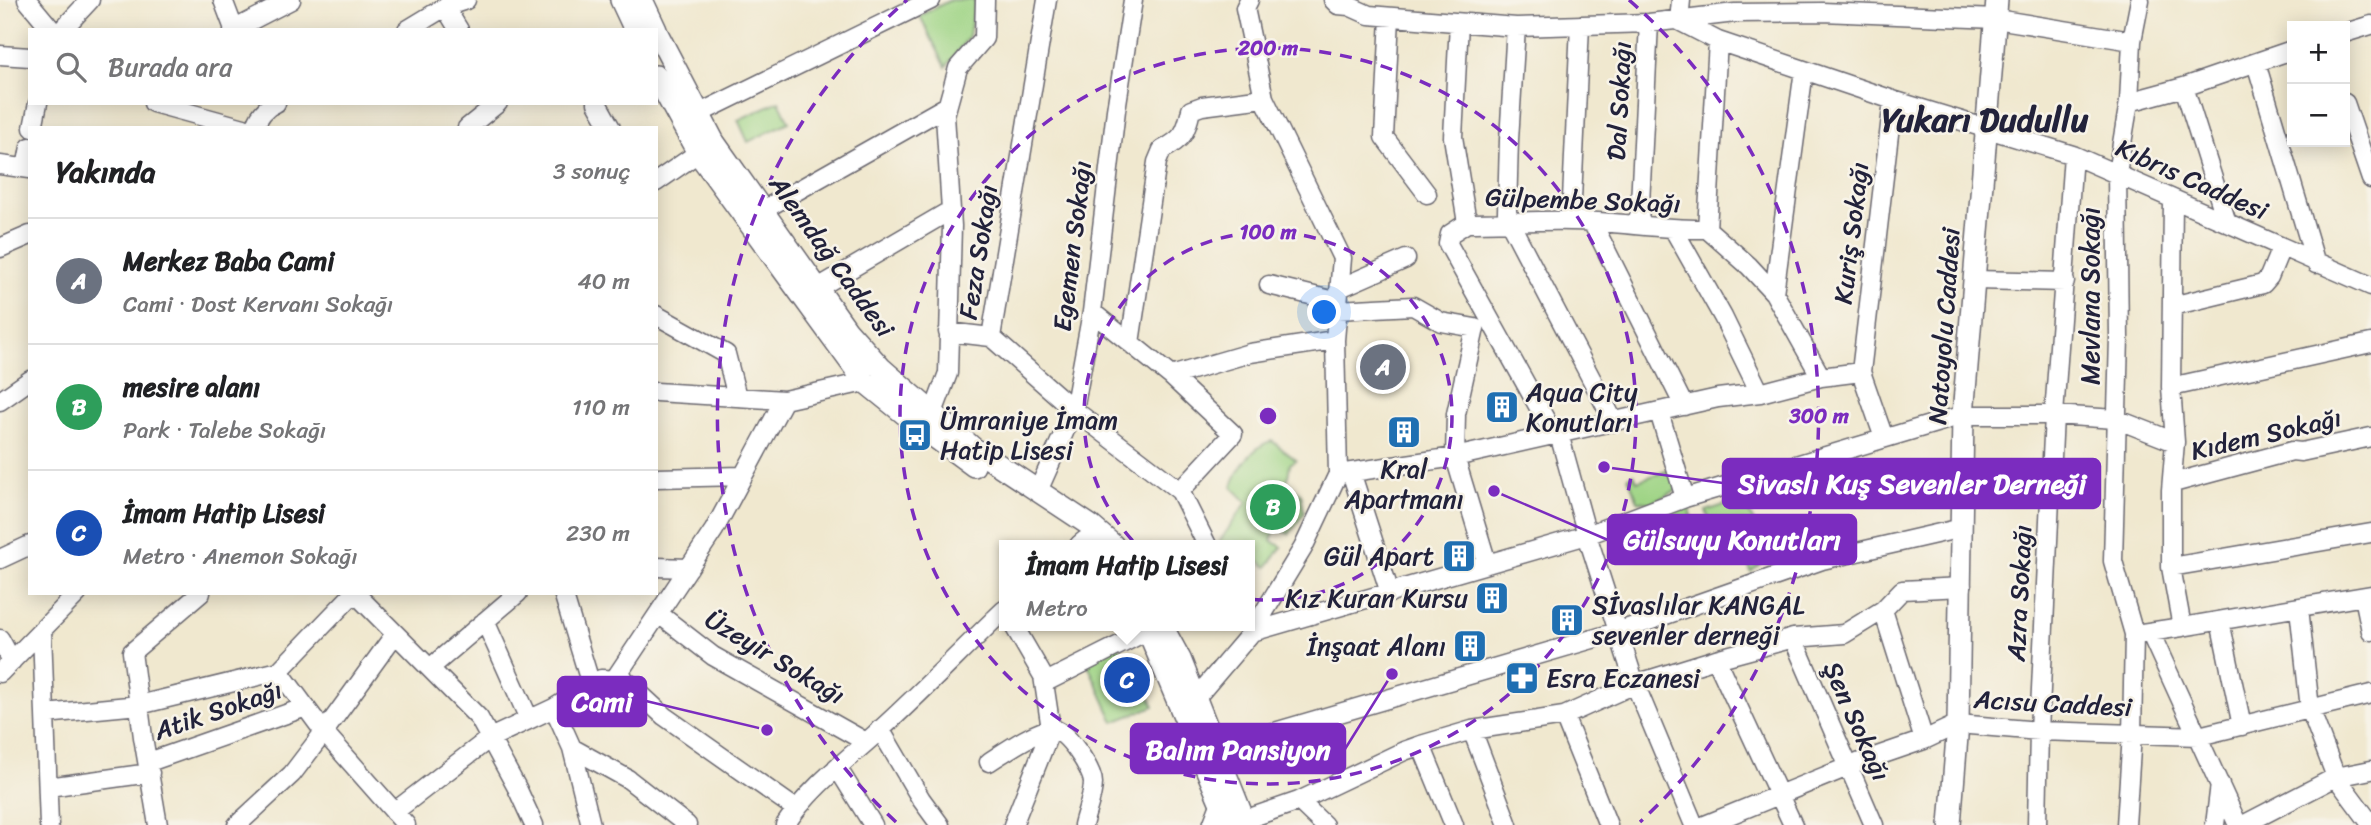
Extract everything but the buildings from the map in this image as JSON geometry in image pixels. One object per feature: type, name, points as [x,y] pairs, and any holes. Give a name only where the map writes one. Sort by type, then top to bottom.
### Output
[{"type":"main road","points":[[621,0],[634,28]]},
{"type":"main road","name":"Alemdağ Caddesi","points":[[642,0],[655,28]]},
{"type":"main road","name":"Natoyolu Caddesi","points":[[1950,825],[1958,724],[1964,415],[1996,10]]},
{"type":"main road","name":"Alemdağ Caddesi","points":[[658,34],[698,114],[706,148],[763,211],[846,330],[881,368],[973,448],[1091,526],[1107,540]]},
{"type":"main road","name":"Alemdağ Caddesi","points":[[658,79],[865,382],[917,424],[1081,540]]},
{"type":"main road","points":[[1154,631],[1188,703],[1216,750],[1240,823]]},
{"type":"main road","points":[[1188,703],[1221,802],[1240,823]]},
{"type":"street","points":[[27,0],[50,28]]},
{"type":"street","points":[[64,28],[90,0]]},
{"type":"street","points":[[223,0],[232,28]]},
{"type":"street","points":[[237,28],[291,0]]},
{"type":"street","points":[[410,28],[445,7],[466,0]]},
{"type":"street","points":[[698,114],[931,0]]},
{"type":"street","points":[[933,413],[948,373],[951,210],[944,115],[958,68],[984,38],[985,0]]},
{"type":"street","name":"Feza Sokağı","points":[[1047,0],[991,337],[1074,410],[1180,491],[1204,540]]},
{"type":"street","name":"Egemen Sokağı","points":[[1038,491],[1074,410],[1092,312],[1116,110],[1133,0]]},
{"type":"street","points":[[1249,0],[1245,8],[1264,98],[1342,258],[1335,340],[1345,473],[1390,593]]},
{"type":"street","points":[[1679,21],[1681,0]]},
{"type":"street","name":"Mevlana Sokağı","points":[[2140,0],[2132,41],[2129,102],[2117,173],[2119,337],[2113,561],[2142,633]]},
{"type":"street","points":[[1344,2],[1369,15],[1516,27],[1649,23],[1735,13],[1996,10],[2132,41]]},
{"type":"street","points":[[445,7],[458,28]]},
{"type":"street","points":[[1390,17],[1384,137],[1427,194]]},
{"type":"street","name":"Kıbrıs Caddesi","points":[[1679,21],[1718,41],[1893,100],[2073,155],[2371,286]]},
{"type":"street","name":"Gülpembe Sokağı","points":[[1459,23],[1453,137],[1467,223],[1571,221],[1639,224],[1674,230],[1707,229],[1749,266],[1774,293],[1821,377]]},
{"type":"street","name":"Dal Sokağı","points":[[1639,224],[1649,23]]},
{"type":"street","points":[[1571,221],[1580,25]]},
{"type":"street","points":[[2350,31],[2371,25]]},
{"type":"street","points":[[1516,27],[1506,200],[1510,223],[1614,422]]},
{"type":"street","points":[[1707,229],[1718,41]]},
{"type":"street","points":[[2129,102],[2184,87],[2287,52]]},
{"type":"street","points":[[0,55],[28,57]]},
{"type":"street","points":[[2256,63],[2316,264]]},
{"type":"street","points":[[1774,293],[1804,70]]},
{"type":"street","points":[[2184,87],[2227,223]]},
{"type":"street","points":[[1130,343],[1157,162],[1162,149],[1178,141],[1187,128],[1191,110],[1202,106],[1264,98]]},
{"type":"street","name":"Kuriş Sokağı","points":[[1861,372],[1893,100]]},
{"type":"street","points":[[33,126],[38,105]]},
{"type":"street","points":[[160,105],[237,126]]},
{"type":"street","points":[[256,126],[257,121],[271,105]]},
{"type":"street","points":[[469,126],[496,105]]},
{"type":"street","points":[[598,105],[610,126]]},
{"type":"street","points":[[763,211],[947,106]]},
{"type":"street","points":[[2350,118],[2371,179]]},
{"type":"street","points":[[658,181],[706,148]]},
{"type":"street","name":"Azra Sokağı","points":[[2037,825],[2054,415],[2073,155]]},
{"type":"street","points":[[0,165],[28,168]]},
{"type":"street","points":[[2173,199],[2171,387],[2175,442],[2171,567],[2182,627]]},
{"type":"street","points":[[816,289],[951,210]]},
{"type":"street","points":[[1592,222],[1684,406]]},
{"type":"street","points":[[1467,223],[1450,234],[1448,244],[1482,323],[1548,424],[1559,435],[1587,535],[1635,684],[1694,825]]},
{"type":"street","points":[[1674,230],[1723,317],[1760,393]]},
{"type":"street","points":[[0,248],[28,236]]},
{"type":"street","points":[[2172,306],[2263,284],[2269,277],[2281,248]]},
{"type":"street","points":[[1339,300],[1406,259]]},
{"type":"street","points":[[1974,280],[2065,282]]},
{"type":"street","points":[[1269,285],[1339,300],[1413,306],[1441,322],[1482,323]]},
{"type":"street","points":[[1092,312],[1171,376],[1233,434],[1180,491]]},
{"type":"street","points":[[658,316],[726,354],[737,397]]},
{"type":"street","points":[[1482,323],[1457,414],[1455,457],[1487,563]]},
{"type":"street","points":[[948,332],[991,337]]},
{"type":"street","points":[[1171,376],[1250,353],[1335,340]]},
{"type":"street","points":[[2171,387],[2371,343]]},
{"type":"street","points":[[1345,473],[1455,457],[1718,398],[1760,393],[1821,377],[1861,372],[1884,439]]},
{"type":"street","points":[[658,393],[784,400],[865,382]]},
{"type":"street","points":[[0,401],[26,389]]},
{"type":"street","points":[[614,680],[714,530],[784,400]]},
{"type":"street","points":[[1659,412],[1685,498]]},
{"type":"street","points":[[1255,628],[1390,593],[1587,535],[1685,498],[1964,415],[2054,415],[2116,419],[2175,442]]},
{"type":"street","name":"Kıdem Sokağı","points":[[2173,483],[2292,451],[2301,452],[2371,437]]},
{"type":"street","points":[[1255,621],[1303,548],[1345,473]]},
{"type":"street","points":[[658,478],[743,476]]},
{"type":"street","points":[[1216,750],[1620,631],[1822,560],[1962,528]]},
{"type":"street","points":[[2171,567],[2371,533]]},
{"type":"street","points":[[0,559],[28,546]]},
{"type":"street","points":[[658,567],[689,568]]},
{"type":"street","points":[[1240,823],[1299,801],[1421,745],[1472,730],[1564,716],[1635,684],[1793,638],[1844,634],[1883,610],[1902,590],[1962,587]]},
{"type":"street","points":[[6,667],[76,595]]},
{"type":"street","points":[[165,825],[158,825],[132,652],[199,595]]},
{"type":"street","points":[[45,714],[139,705],[279,671],[353,595]]},
{"type":"street","points":[[357,595],[479,718],[534,825]]},
{"type":"street","points":[[430,668],[516,595]]},
{"type":"street","points":[[564,595],[591,685]]},
{"type":"street","points":[[2142,633],[2367,596],[2371,631]]},
{"type":"street","points":[[2299,608],[2310,709],[2336,777],[2371,824]]},
{"type":"street","points":[[1883,610],[1924,740]]},
{"type":"street","name":"Üzeyir Sokağı","points":[[659,614],[713,656],[866,742]]},
{"type":"street","points":[[785,825],[796,809],[837,767],[999,615]]},
{"type":"street","points":[[485,621],[529,719]]},
{"type":"street","points":[[2220,621],[2242,726]]},
{"type":"street","points":[[42,631],[49,825]]},
{"type":"street","points":[[1013,825],[1051,729],[1043,677],[1017,631]]},
{"type":"street","points":[[1044,683],[1144,631]]},
{"type":"street","points":[[1188,703],[1248,631]]},
{"type":"street","points":[[2126,825],[2142,633]]},
{"type":"street","points":[[2142,633],[2199,736],[2240,825],[2336,777],[2371,769]]},
{"type":"street","points":[[237,825],[292,774],[395,634]]},
{"type":"street","name":"Şen Sokağı","points":[[1793,638],[1874,825]]},
{"type":"street","points":[[0,639],[6,667]]},
{"type":"street","points":[[1716,659],[1793,825]]},
{"type":"street","points":[[279,671],[324,732],[400,818],[490,738],[554,708],[601,679],[625,680],[664,716],[796,809]]},
{"type":"street","name":"Acısu Caddesi","points":[[1704,825],[1924,740],[1958,724],[2039,731],[2199,736],[2371,694]]},
{"type":"street","name":"Atik Sokağı","points":[[48,787],[149,767],[306,707]]},
{"type":"street","points":[[554,708],[572,748],[591,825]]},
{"type":"street","points":[[1564,716],[1608,825]]},
{"type":"street","points":[[880,729],[921,799],[940,825]]},
{"type":"street","points":[[989,762],[1018,743],[1051,729],[1059,731],[1092,775],[1093,789],[1083,825]]},
{"type":"street","points":[[1472,730],[1508,825]]},
{"type":"street","points":[[1421,745],[1454,825]]},
{"type":"street","points":[[572,748],[628,779],[687,825]]},
{"type":"street","points":[[837,767],[873,825]]},
{"type":"street","points":[[2215,825],[2220,784]]},
{"type":"street","points":[[1299,801],[1324,825]]},
{"type":"street","points":[[1212,825],[1221,802]]},
{"type":"green space","points":[[950,0],[975,0],[969,36],[946,67],[920,16]]},
{"type":"green space","points":[[779,101],[789,122],[748,142],[738,120]]},
{"type":"green space","points":[[1272,441],[1296,460],[1290,464],[1287,482],[1301,494],[1304,513],[1289,534],[1276,528],[1271,540],[1282,547],[1267,567],[1255,558],[1255,540],[1220,540],[1247,502],[1232,487],[1238,473],[1253,452]]},
{"type":"green space","points":[[1672,469],[1678,490],[1650,503],[1638,501],[1628,477],[1634,474],[1637,481]]},
{"type":"green space","points":[[1742,499],[1757,528],[1764,561],[1751,572],[1738,533],[1726,528],[1712,527],[1706,511]]},
{"type":"green space","points":[[1687,503],[1701,539],[1690,545],[1688,550],[1669,550],[1655,517]]},
{"type":"green space","points":[[1118,643],[1139,694],[1149,696],[1154,706],[1114,722],[1085,658]]},
{"type":"place","name":"Merkez Baba Cami","points":[[1383,367]]},
{"type":"place","name":"Aqua City Konutları","points":[[1502,407]]},
{"type":"place","name":"Kral Apartmanı","points":[[1404,432]]},
{"type":"place","name":"Ümraniye İmam Hatip Lisesi","points":[[915,435]]},
{"type":"place","name":"Sivaslı Kuş Sevenler Derneği","points":[[1604,467]]},
{"type":"place","name":"Gülsuyu Konutları","points":[[1494,491]]},
{"type":"place","name":"mesire alanı","points":[[1273,507]]},
{"type":"place","name":"Gül Apart","points":[[1459,556]]},
{"type":"place","name":"Kız Kuran Kursu","points":[[1492,598]]},
{"type":"place","name":"Sİvaslılar KANGAL sevenler derneği","points":[[1567,620]]},
{"type":"place","name":"İnşaat Alanı","points":[[1470,646]]},
{"type":"place","name":"Balım Pansiyon","points":[[1392,674]]},
{"type":"place","name":"Esra Eczanesi","points":[[1522,678]]},
{"type":"place","name":"İmam Hatip Lisesi","points":[[1127,680]]},
{"type":"place","name":"Cami","points":[[767,730]]},
{"type":"district","name":"Yukarı Dudullu","points":[[1985,120]]}]
